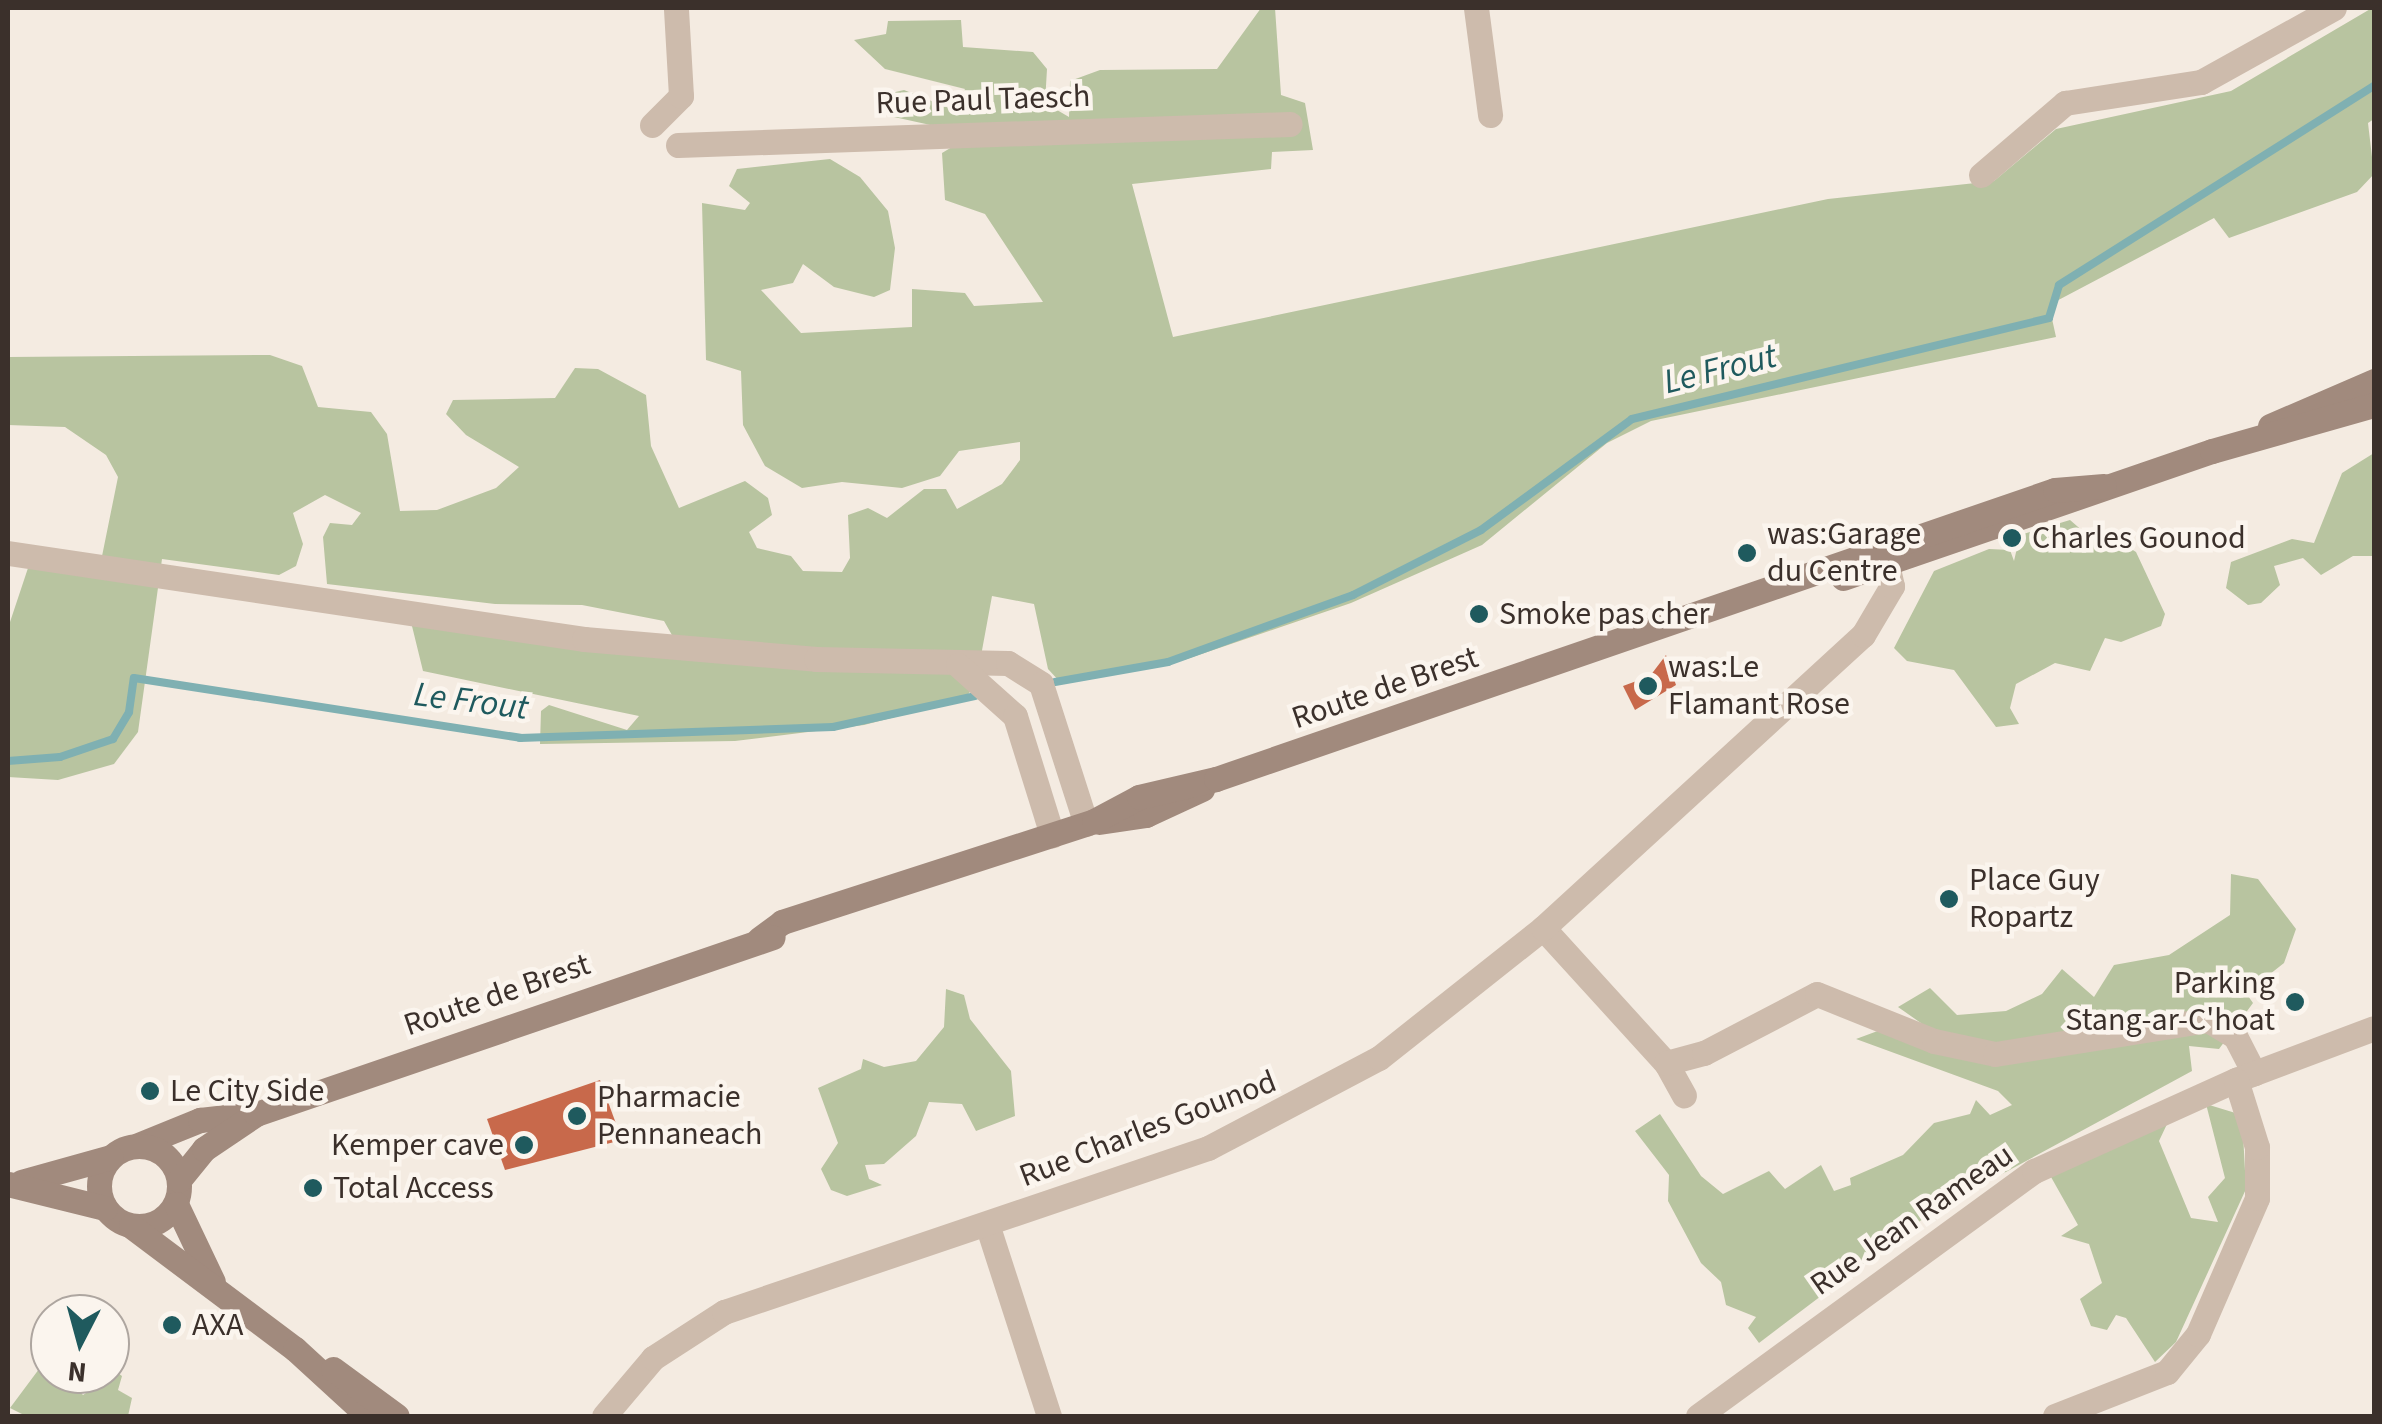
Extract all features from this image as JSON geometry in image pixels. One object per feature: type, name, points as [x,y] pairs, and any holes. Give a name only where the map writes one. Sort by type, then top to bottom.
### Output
[{"type":"main road","name":"Route de Brest","points":[[2248,439],[2374,381]]},
{"type":"main road","name":"Route de Brest","points":[[138,1146],[200,1120],[256,1114],[759,939],[805,913],[881,895],[1090,823],[1140,797],[1216,779],[1803,582],[2063,508],[2104,486],[2248,439],[2374,405]]},
{"type":"main road","name":"Route de Brest","points":[[178,1192],[204,1149],[256,1114]]},
{"type":"main road","points":[[12,1184],[138,1146],[161,1152],[216,1286]]},
{"type":"main road","points":[[104,1208],[98,1186],[111,1157]]},
{"type":"main road","points":[[12,1184],[104,1208],[216,1286],[295,1348],[397,1416]]},
{"type":"main road","points":[[131,1226],[157,1222],[178,1192]]},
{"type":"main road","points":[[295,1348],[368,1416]]},
{"type":"street","points":[[652,125],[681,96],[676,8]]},
{"type":"street","points":[[1476,8],[1490,115]]},
{"type":"street","points":[[1980,175],[2065,103],[2201,82],[2334,8]]},
{"type":"street","name":"Rue Paul Taesch","points":[[678,145],[1290,124]]},
{"type":"street","points":[[8,554],[584,639],[958,665],[1008,664],[1034,676],[1090,823]]},
{"type":"street","name":"Rue Charles Gounod","points":[[604,1416],[653,1358],[702,1322],[1158,1167],[1291,1110],[1430,1022],[1543,928],[1864,636],[1888,602],[1886,557]]},
{"type":"street","points":[[958,665],[996,690],[1015,716],[1052,835]]},
{"type":"street","points":[[1543,928],[1666,1063],[1684,1095]]},
{"type":"street","points":[[1666,1063],[1704,1052],[1810,994],[1872,1014],[1934,1041],[1995,1054],[2208,1020],[2235,1036],[2257,1147],[2257,1198],[2198,1334],[2158,1377],[2055,1416]]},
{"type":"street","name":"Rue Jean Rameau","points":[[1698,1416],[2000,1192],[2245,1077],[2374,1028]]},
{"type":"street","points":[[986,1224],[1049,1416]]},
{"type":"green space","points":[[1261,8],[1275,8],[1281,95],[1305,103],[1313,150],[1272,152],[1271,169],[1132,184],[1173,337],[1828,199],[1994,181],[2056,129],[2231,91],[2372,8],[2374,119],[2368,123],[2374,174],[2357,192],[2229,238],[2214,218],[2049,305],[2056,337],[1651,421],[1607,443],[1482,545],[1351,603],[1184,660],[1061,683],[1048,669],[1034,604],[992,596],[976,683],[965,699],[864,725],[735,741],[540,744],[541,711],[549,705],[627,730],[639,716],[423,671],[411,622],[681,651],[664,621],[582,605],[495,604],[327,584],[323,537],[330,523],[352,525],[361,513],[325,495],[293,513],[303,544],[296,566],[279,575],[162,559],[138,732],[114,764],[58,780],[8,777],[8,628],[30,562],[99,571],[118,477],[106,455],[65,427],[8,425],[8,357],[270,355],[302,366],[318,407],[371,412],[387,434],[400,511],[437,510],[496,488],[519,467],[466,435],[446,414],[453,400],[555,398],[575,368],[598,369],[646,395],[651,446],[679,508],[745,481],[768,498],[772,515],[749,532],[757,548],[791,556],[803,571],[842,572],[850,558],[848,515],[868,508],[887,518],[924,489],[946,489],[957,509],[1002,484],[1020,460],[1020,442],[959,451],[940,476],[902,488],[842,482],[802,488],[765,466],[743,425],[741,371],[706,360],[702,203],[745,210],[750,203],[729,186],[737,169],[830,159],[860,177],[888,211],[895,248],[890,290],[874,297],[834,287],[803,264],[793,283],[761,290],[801,333],[912,327],[912,289],[965,293],[974,306],[1043,302],[985,214],[945,200],[942,153],[952,147],[935,126],[894,117],[887,94],[904,90],[954,110],[965,89],[885,69],[854,40],[886,34],[888,21],[961,20],[963,47],[1033,52],[1047,69],[1045,103],[1069,117],[1070,81],[1100,70],[1217,69]]},
{"type":"green space","points":[[2374,453],[2374,556],[2353,556],[2321,575],[2303,558],[2274,566],[2280,585],[2261,603],[2248,605],[2226,588],[2231,562],[2292,539],[2314,543],[2342,473]]},
{"type":"green space","points":[[2070,520],[2092,539],[2112,537],[2136,552],[2165,614],[2161,626],[2121,642],[2105,638],[2090,671],[2055,663],[2016,684],[2010,708],[2019,724],[1996,727],[1954,670],[1907,661],[1894,648],[1934,571],[1989,549],[2010,550],[2014,561],[2020,535]]},
{"type":"green space","points":[[2231,874],[2258,879],[2296,929],[2284,963],[2246,993],[2253,1003],[2219,1049],[2189,1046],[2192,1071],[1932,1212],[1759,1343],[1748,1328],[1756,1317],[1726,1305],[1721,1282],[1701,1263],[1668,1201],[1669,1175],[1635,1131],[1660,1114],[1701,1176],[1723,1194],[1769,1171],[1785,1189],[1821,1165],[1834,1191],[1851,1185],[1850,1178],[1903,1155],[1934,1123],[1970,1114],[1976,1100],[1990,1115],[2012,1105],[1998,1091],[1856,1039],[1883,1029],[1928,1028],[1898,1007],[1930,988],[1957,1015],[2006,1011],[2042,994],[2062,969],[2094,997],[2114,965],[2169,955],[2230,915]]},
{"type":"green space","points":[[946,989],[964,995],[970,1019],[1011,1071],[1015,1116],[976,1131],[962,1104],[929,1102],[916,1136],[884,1164],[865,1165],[869,1179],[882,1185],[847,1196],[831,1190],[821,1169],[838,1143],[818,1088],[861,1069],[863,1059],[884,1067],[916,1061],[944,1027]]},
{"type":"green space","points":[[2206,1104],[2242,1115],[2246,1189],[2176,1342],[2155,1362],[2126,1318],[2116,1315],[2107,1330],[2091,1326],[2080,1299],[2102,1283],[2089,1244],[2061,1236],[2078,1225],[2051,1177],[2123,1136],[2168,1122],[2159,1141],[2191,1218],[2218,1222],[2208,1197],[2225,1178]]},
{"type":"green space","points":[[30,1381],[30,1394],[125,1394],[132,1398],[128,1416],[26,1416],[10,1408]]},
{"type":"building","name":"was:Le Flamant Rose","points":[[1666,655],[1676,685],[1635,710],[1623,686],[1650,676]]},
{"type":"building","points":[[600,1080],[622,1140],[505,1170],[487,1119]]},
{"type":"waterway","name":"Le Frout","points":[[1055,682],[1168,662],[1353,595],[1481,530],[1632,419],[2049,318],[2059,285],[2374,86]]},
{"type":"waterway","name":"Le Frout","points":[[8,761],[60,757],[113,739],[129,712],[134,678],[520,738],[833,727],[975,696]]},
{"type":"place","name":"Charles Gounod","points":[[2012,538]]},
{"type":"place","name":"was:Garage du Centre","points":[[1747,553]]},
{"type":"place","name":"Smoke pas cher","points":[[1479,614]]},
{"type":"place","name":"was:Le Flamant Rose","points":[[1648,686]]},
{"type":"place","name":"Place Guy Ropartz","points":[[1949,899]]},
{"type":"place","name":"Parking Stang-ar-C'hoat","points":[[2295,1002]]},
{"type":"place","name":"Le City Side","points":[[150,1091]]},
{"type":"place","name":"Pharmacie Pennaneach","points":[[577,1116]]},
{"type":"place","name":"Kemper cave","points":[[524,1145]]},
{"type":"place","name":"Total Access","points":[[313,1188]]},
{"type":"place","name":"AXA","points":[[172,1325]]}]
